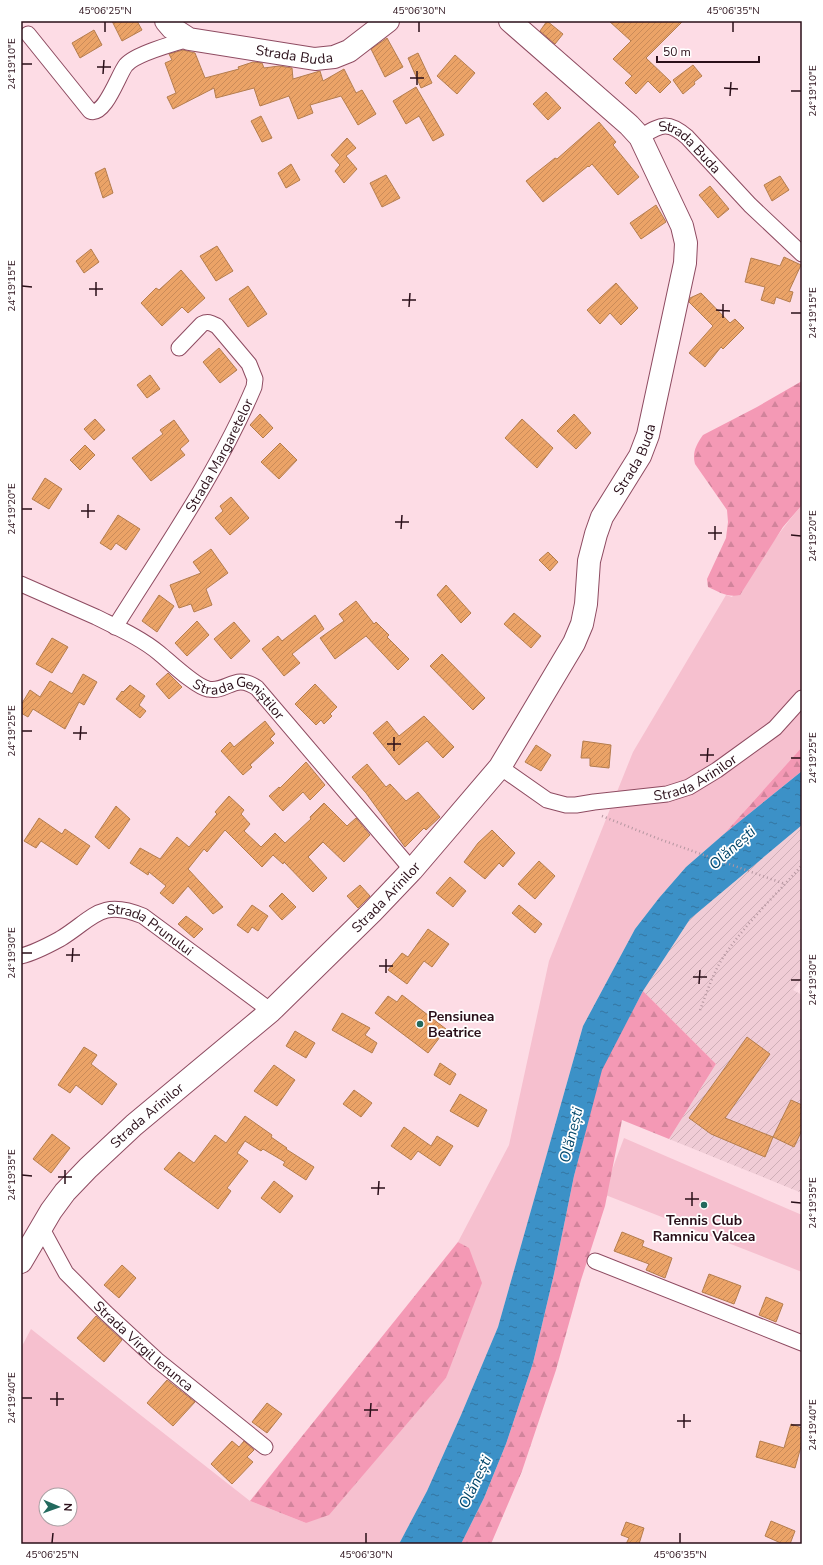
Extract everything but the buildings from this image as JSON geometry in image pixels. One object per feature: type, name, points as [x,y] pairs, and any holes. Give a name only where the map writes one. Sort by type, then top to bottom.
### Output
[{"type":"street","points":[[166,21],[172,28],[189,39]]},
{"type":"street","name":"Strada Buda","points":[[189,39],[315,59],[334,57],[349,51],[388,21]]},
{"type":"street","name":"Strada Buda","points":[[500,767],[574,643],[583,618],[586,604],[589,561],[602,517],[640,456],[648,435],[685,263],[686,243],[682,226],[640,137],[629,125],[510,21]]},
{"type":"street","points":[[28,34],[90,111],[93,112],[98,111],[112,92],[126,64],[152,51],[189,39]]},
{"type":"street","name":"Strada Buda","points":[[640,137],[654,129],[665,126],[676,128],[687,137],[750,205],[802,254]]},
{"type":"street","name":"Strada Margaretelor","points":[[116,626],[200,490],[231,436],[254,387],[255,379],[249,364],[217,326],[212,323],[206,322],[202,324],[178,348]]},
{"type":"street","name":"Strada Geniștilor","points":[[21,584],[116,626],[149,645],[198,685],[208,690],[242,681],[257,688],[412,870]]},
{"type":"street","name":"Strada Arinilor","points":[[21,1262],[40,1227],[65,1192],[88,1168],[134,1125],[271,1011],[372,912],[412,870],[500,767],[547,800],[566,805],[667,794],[689,787],[717,770],[775,728],[802,698]]},
{"type":"street","name":"Strada Prunului","points":[[21,956],[60,939],[96,913],[112,909],[128,910],[143,916],[271,1011]]},
{"type":"street","name":"Strada Virgil Ierunca","points":[[40,1227],[66,1273],[106,1313],[157,1360],[265,1447]]},
{"type":"street","points":[[595,1261],[802,1343]]},
{"type":"path","points":[[576,805],[659,839],[785,884]]},
{"type":"path","points":[[700,1010],[723,957],[746,928],[802,865]]},
{"type":"shaded area","points":[[802,505],[802,747],[724,834],[686,867],[659,898],[635,929],[583,1026],[498,1327],[427,1491],[399,1544],[21,1544],[21,1348],[31,1329],[250,1501],[306,1523],[399,1431],[446,1378],[469,1249],[458,1242],[509,1145],[549,961],[633,752],[726,595],[732,597]]},
{"type":"shaded area","points":[[802,825],[802,979],[793,990],[802,995],[802,1193],[669,1139],[716,1064],[643,991],[690,919]]},
{"type":"shaded area","name":"Tennis Club Ramnicu Valcea","points":[[624,1138],[802,1215],[802,1272],[603,1194]]},
{"type":"green space","points":[[802,381],[802,505],[783,527],[740,595],[731,596],[724,594],[708,587],[707,579],[726,538],[728,522],[727,510],[695,464],[695,449],[703,435],[757,407]]},
{"type":"green space","points":[[802,747],[802,771],[724,834]]},
{"type":"green space","points":[[643,991],[716,1064],[669,1139],[622,1120],[605,1206],[581,1280],[556,1370],[522,1471],[491,1544],[461,1544],[484,1498],[506,1444],[533,1363],[554,1274],[574,1176],[601,1070]]},
{"type":"green space","points":[[458,1242],[469,1248],[482,1283],[446,1378],[329,1515],[306,1523],[250,1501]]},
{"type":"water","name":"Olănești","points":[[802,771],[802,825],[690,919],[643,991],[602,1070],[574,1176],[554,1274],[533,1363],[506,1444],[484,1498],[461,1544],[399,1544],[427,1491],[498,1327],[583,1026],[635,929],[659,898],[686,867]]},
{"type":"place","name":"Pensiunea Beatrice","points":[[420,1024]]},
{"type":"place","name":"Tennis Club Ramnicu Valcea","points":[[704,1205]]}]
